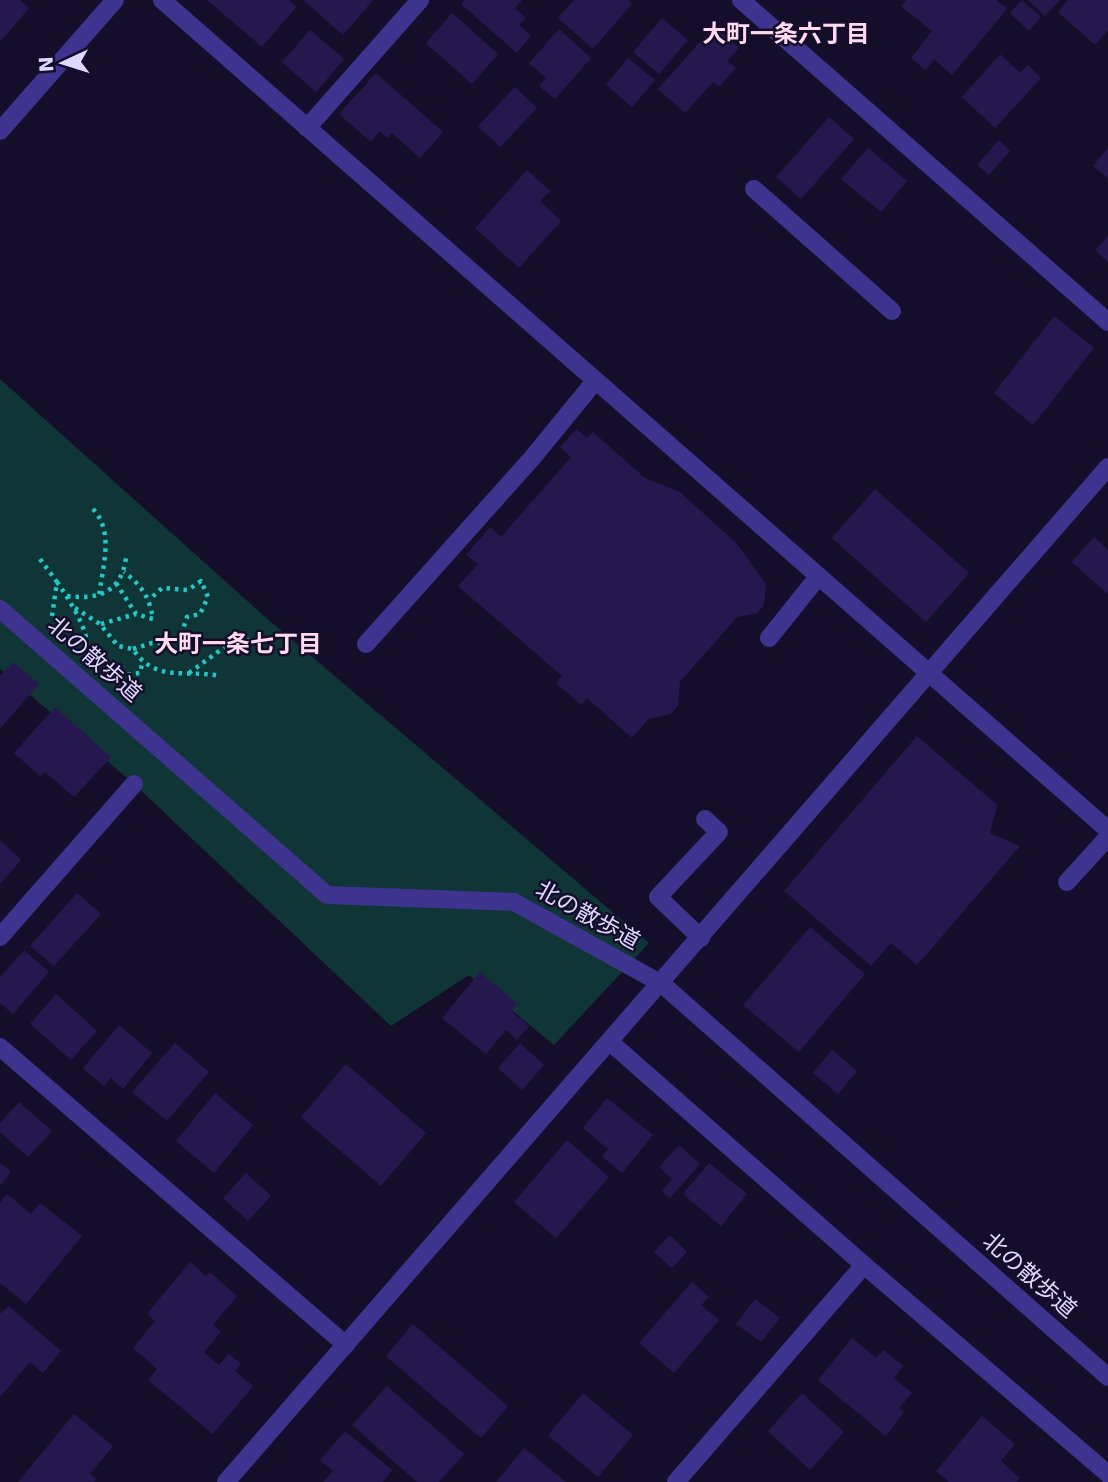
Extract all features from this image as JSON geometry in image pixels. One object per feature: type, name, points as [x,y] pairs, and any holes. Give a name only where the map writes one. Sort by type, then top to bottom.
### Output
[{"type":"street","points":[[0,131],[115,0]]},
{"type":"street","points":[[162,0],[1108,830]]},
{"type":"street","points":[[307,128],[420,0]]},
{"type":"street","points":[[741,0],[1108,322]]},
{"type":"street","points":[[754,189],[892,311]]},
{"type":"street","points":[[366,644],[533,457],[595,382]]},
{"type":"street","points":[[226,1482],[662,984],[1108,467]]},
{"type":"street","points":[[769,639],[818,577]]},
{"type":"street","name":"北の散歩道","points":[[0,609],[327,895],[514,902],[662,984],[1108,1377]]},
{"type":"street","points":[[0,936],[134,784]]},
{"type":"street","points":[[701,938],[658,897],[719,832],[705,819]]},
{"type":"street","points":[[1067,882],[1108,838]]},
{"type":"street","points":[[610,1042],[1108,1474]]},
{"type":"street","points":[[0,1047],[346,1345]]},
{"type":"street","points":[[676,1482],[864,1265]]},
{"type":"path","points":[[93,509],[103,520],[107,542],[99,597]]},
{"type":"path","points":[[66,596],[99,597],[110,592],[124,572],[126,558]]},
{"type":"path","points":[[40,559],[75,608],[88,639],[86,659]]},
{"type":"path","points":[[100,624],[136,614],[153,619],[149,600],[141,586],[124,572]]},
{"type":"path","points":[[75,608],[100,624],[118,646],[133,649],[152,643],[168,643],[182,632],[187,617],[200,614],[208,597],[201,580],[188,590],[162,588],[149,600]]},
{"type":"path","points":[[53,622],[57,582]]},
{"type":"path","points":[[116,583],[136,614]]},
{"type":"path","points":[[188,673],[226,646],[250,640]]},
{"type":"path","points":[[133,649],[142,664],[169,673],[220,676]]},
{"type":"path","points":[[113,679],[124,674],[140,673],[142,664]]},
{"type":"green space","points":[[0,379],[264,616],[649,943],[554,1045],[469,975],[391,1026],[134,784],[0,669]]},
{"type":"building","points":[[0,0],[20,0],[29,8],[0,42]]},
{"type":"building","points":[[207,0],[289,0],[296,7],[262,47]]},
{"type":"building","points":[[303,0],[373,0],[343,35]]},
{"type":"building","points":[[464,0],[522,0],[515,8],[526,18],[519,25],[531,36],[517,53],[461,4]]},
{"type":"building","points":[[574,0],[628,0],[632,4],[593,49],[558,18]]},
{"type":"building","points":[[906,0],[996,0],[1007,9],[952,75],[934,59],[926,70],[911,58],[932,31],[901,6]]},
{"type":"building","points":[[1022,0],[1041,17],[1029,31],[1010,13]]},
{"type":"building","points":[[1028,0],[1060,0],[1045,16]]},
{"type":"building","points":[[1068,0],[1108,0],[1108,30],[1095,45],[1058,12]]},
{"type":"building","points":[[452,13],[498,54],[472,84],[426,43]]},
{"type":"building","points":[[662,18],[688,40],[659,74],[633,52]]},
{"type":"building","points":[[714,26],[739,48],[727,61],[736,68],[719,87],[713,82],[685,113],[658,89]]},
{"type":"building","points":[[559,29],[591,58],[555,99],[539,86],[546,78],[529,63]]},
{"type":"building","points":[[310,30],[344,59],[316,92],[282,62]]},
{"type":"building","points":[[1000,54],[1020,73],[1028,65],[1041,78],[995,128],[962,97]]},
{"type":"building","points":[[628,58],[655,80],[632,107],[606,85]]},
{"type":"building","points":[[376,73],[443,132],[420,158],[392,133],[387,138],[380,131],[371,142],[339,114]]},
{"type":"building","points":[[515,87],[537,108],[500,147],[478,126]]},
{"type":"building","points":[[829,117],[854,139],[801,199],[776,177]]},
{"type":"building","points":[[999,140],[1010,151],[989,175],[977,165]]},
{"type":"building","points":[[1108,147],[1108,178],[1093,166]]},
{"type":"building","points":[[868,148],[907,181],[881,212],[841,179]]},
{"type":"building","points":[[527,170],[550,191],[540,201],[561,221],[519,268],[475,228]]},
{"type":"building","points":[[1108,236],[1108,262],[1095,250]]},
{"type":"building","points":[[1054,316],[1094,348],[1033,425],[994,393]]},
{"type":"building","points":[[576,429],[587,438],[593,432],[645,478],[680,492],[736,543],[766,584],[764,605],[757,613],[737,617],[680,682],[678,705],[671,714],[648,719],[632,738],[587,698],[581,705],[556,683],[562,676],[458,586],[478,564],[466,555],[490,527],[501,537],[571,457],[560,447]]},
{"type":"building","points":[[875,489],[969,573],[926,622],[832,538]]},
{"type":"building","points":[[1094,537],[1108,550],[1108,594],[1072,562]]},
{"type":"building","points":[[13,662],[39,684],[0,729],[0,676]]},
{"type":"building","points":[[55,707],[111,757],[74,797],[45,772],[41,777],[14,753]]},
{"type":"building","points":[[917,736],[997,805],[990,833],[1020,846],[917,965],[891,943],[871,966],[784,891]]},
{"type":"building","points":[[0,840],[21,860],[0,884]]},
{"type":"building","points":[[77,893],[101,914],[54,966],[30,946]]},
{"type":"building","points":[[810,927],[865,974],[799,1052],[743,1005]]},
{"type":"building","points":[[24,950],[49,972],[13,1014],[0,1003],[0,977]]},
{"type":"building","points":[[480,972],[517,1003],[511,1011],[529,1026],[517,1040],[506,1030],[486,1054],[442,1018]]},
{"type":"building","points":[[56,994],[97,1031],[71,1060],[30,1024]]},
{"type":"building","points":[[119,1025],[152,1053],[123,1089],[111,1078],[104,1086],[83,1068]]},
{"type":"building","points":[[175,1043],[209,1072],[167,1121],[132,1092]]},
{"type":"building","points":[[520,1043],[544,1065],[522,1090],[498,1068]]},
{"type":"building","points":[[832,1050],[857,1071],[838,1094],[813,1073]]},
{"type":"building","points":[[346,1064],[426,1133],[381,1186],[301,1117]]},
{"type":"building","points":[[215,1093],[253,1125],[214,1173],[176,1141]]},
{"type":"building","points":[[607,1098],[653,1135],[622,1173],[602,1156],[608,1149],[583,1128]]},
{"type":"building","points":[[19,1102],[52,1131],[28,1157],[0,1132],[0,1123]]},
{"type":"building","points":[[567,1140],[609,1177],[556,1238],[514,1202]]},
{"type":"building","points":[[679,1145],[700,1164],[670,1198],[662,1191],[672,1179],[659,1167]]},
{"type":"building","points":[[0,1163],[11,1172],[0,1186]]},
{"type":"building","points":[[709,1163],[747,1194],[721,1226],[683,1194]]},
{"type":"building","points":[[246,1173],[271,1196],[248,1221],[223,1198]]},
{"type":"building","points":[[7,1194],[31,1214],[40,1203],[82,1236],[26,1304],[0,1283],[0,1203]]},
{"type":"building","points":[[670,1235],[687,1252],[672,1268],[654,1252]]},
{"type":"building","points":[[190,1262],[206,1276],[210,1272],[237,1296],[213,1325],[221,1332],[204,1352],[219,1365],[229,1354],[241,1364],[235,1371],[253,1386],[213,1434],[148,1380],[157,1369],[133,1348],[155,1321],[147,1314]]},
{"type":"building","points":[[692,1282],[709,1297],[701,1305],[719,1320],[674,1373],[639,1343]]},
{"type":"building","points":[[755,1299],[780,1318],[761,1342],[736,1324]]},
{"type":"building","points":[[9,1306],[61,1351],[43,1373],[30,1362],[0,1397],[0,1314]]},
{"type":"building","points":[[413,1324],[508,1406],[481,1438],[386,1356]]},
{"type":"building","points":[[852,1338],[876,1358],[883,1350],[903,1366],[894,1378],[912,1393],[899,1408],[904,1412],[886,1436],[818,1380]]},
{"type":"building","points":[[387,1386],[464,1454],[439,1482],[417,1482],[352,1425]]},
{"type":"building","points":[[583,1393],[633,1435],[598,1477],[548,1435]]},
{"type":"building","points":[[802,1393],[844,1432],[810,1470],[768,1431]]},
{"type":"building","points":[[74,1414],[113,1446],[90,1474],[96,1479],[94,1482],[18,1482]]},
{"type":"building","points":[[982,1416],[1015,1444],[1001,1461],[1020,1478],[1016,1482],[949,1482],[936,1471]]},
{"type":"building","points":[[345,1431],[392,1470],[383,1482],[323,1482],[333,1471],[320,1460]]},
{"type":"building","points":[[524,1448],[566,1482],[496,1482]]},
{"type":"district","name":"大町一条六丁目","points":[[786,34]]},
{"type":"district","name":"大町一条七丁目","points":[[238,644]]}]
